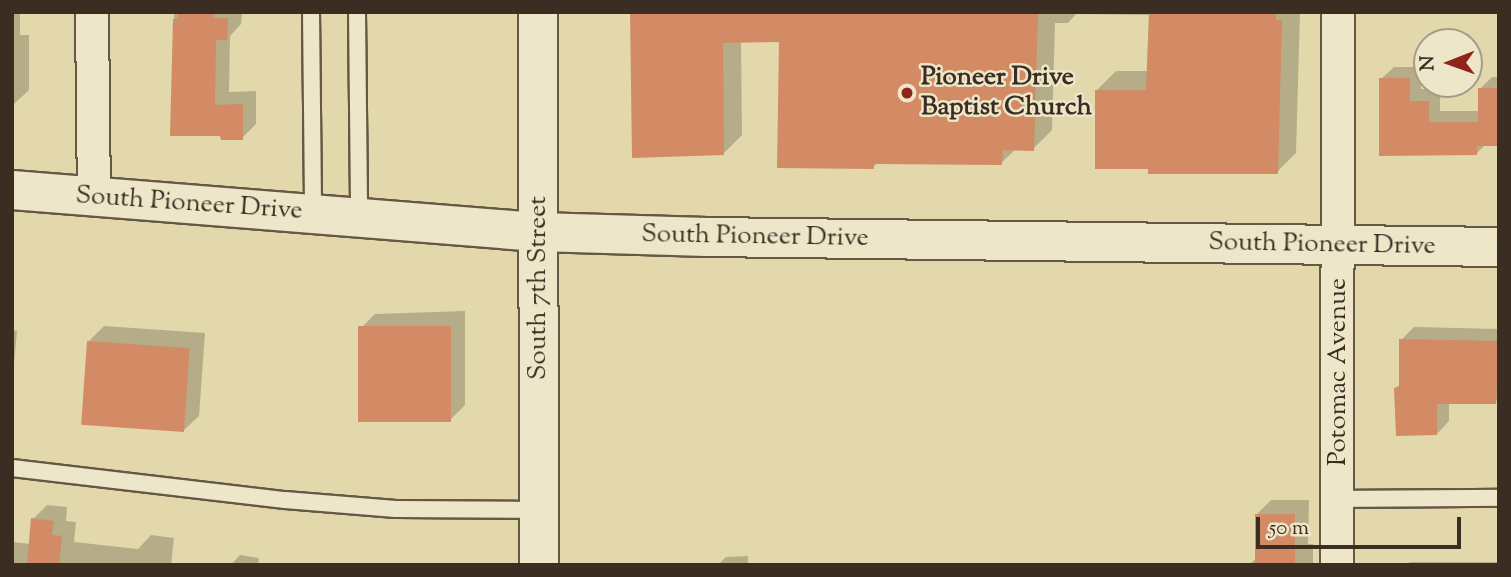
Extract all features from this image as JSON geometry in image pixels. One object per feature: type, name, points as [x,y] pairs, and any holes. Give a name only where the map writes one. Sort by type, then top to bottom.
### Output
[{"type":"street","points":[[92,12],[94,197]]},
{"type":"street","name":"South 7th Street","points":[[538,12],[539,565]]},
{"type":"street","name":"Potomac Avenue","points":[[1338,12],[1338,565]]},
{"type":"street","name":"South Pioneer Drive","points":[[12,190],[538,232],[1499,247]]},
{"type":"lane","points":[[311,12],[313,214]]},
{"type":"lane","points":[[358,12],[359,217]]},
{"type":"lane","points":[[12,468],[285,500],[396,509],[539,510]]},
{"type":"lane","points":[[1338,499],[1499,498]]},
{"type":"building","points":[[178,12],[213,12],[213,18],[228,18],[227,40],[216,40],[215,105],[243,104],[243,140],[221,140],[220,136],[170,136],[173,19],[178,19]]},
{"type":"building","name":"Pioneer Drive Baptist Church","points":[[630,12],[1038,12],[1034,151],[1003,150],[1002,165],[874,164],[874,169],[777,168],[779,42],[723,43],[724,155],[632,158]]},
{"type":"building","points":[[1149,12],[1276,12],[1276,20],[1282,20],[1278,174],[1148,174],[1148,169],[1095,169],[1095,90],[1146,90]]},
{"type":"building","points":[[1379,78],[1410,78],[1410,101],[1429,101],[1429,122],[1478,122],[1478,98],[1483,98],[1483,88],[1499,88],[1499,146],[1477,146],[1477,155],[1379,156]]},
{"type":"building","points":[[358,326],[451,326],[451,422],[358,422]]},
{"type":"building","points":[[1399,339],[1499,341],[1496,404],[1437,404],[1437,435],[1396,436],[1394,388],[1399,387]]},
{"type":"building","points":[[87,341],[190,348],[184,432],[81,425]]},
{"type":"building","points":[[1255,514],[1295,514],[1295,565],[1255,565]]},
{"type":"building","points":[[31,518],[54,521],[52,535],[62,536],[59,565],[27,565]]},
{"type":"place","name":"Pioneer Drive Baptist Church","points":[[907,93]]}]
